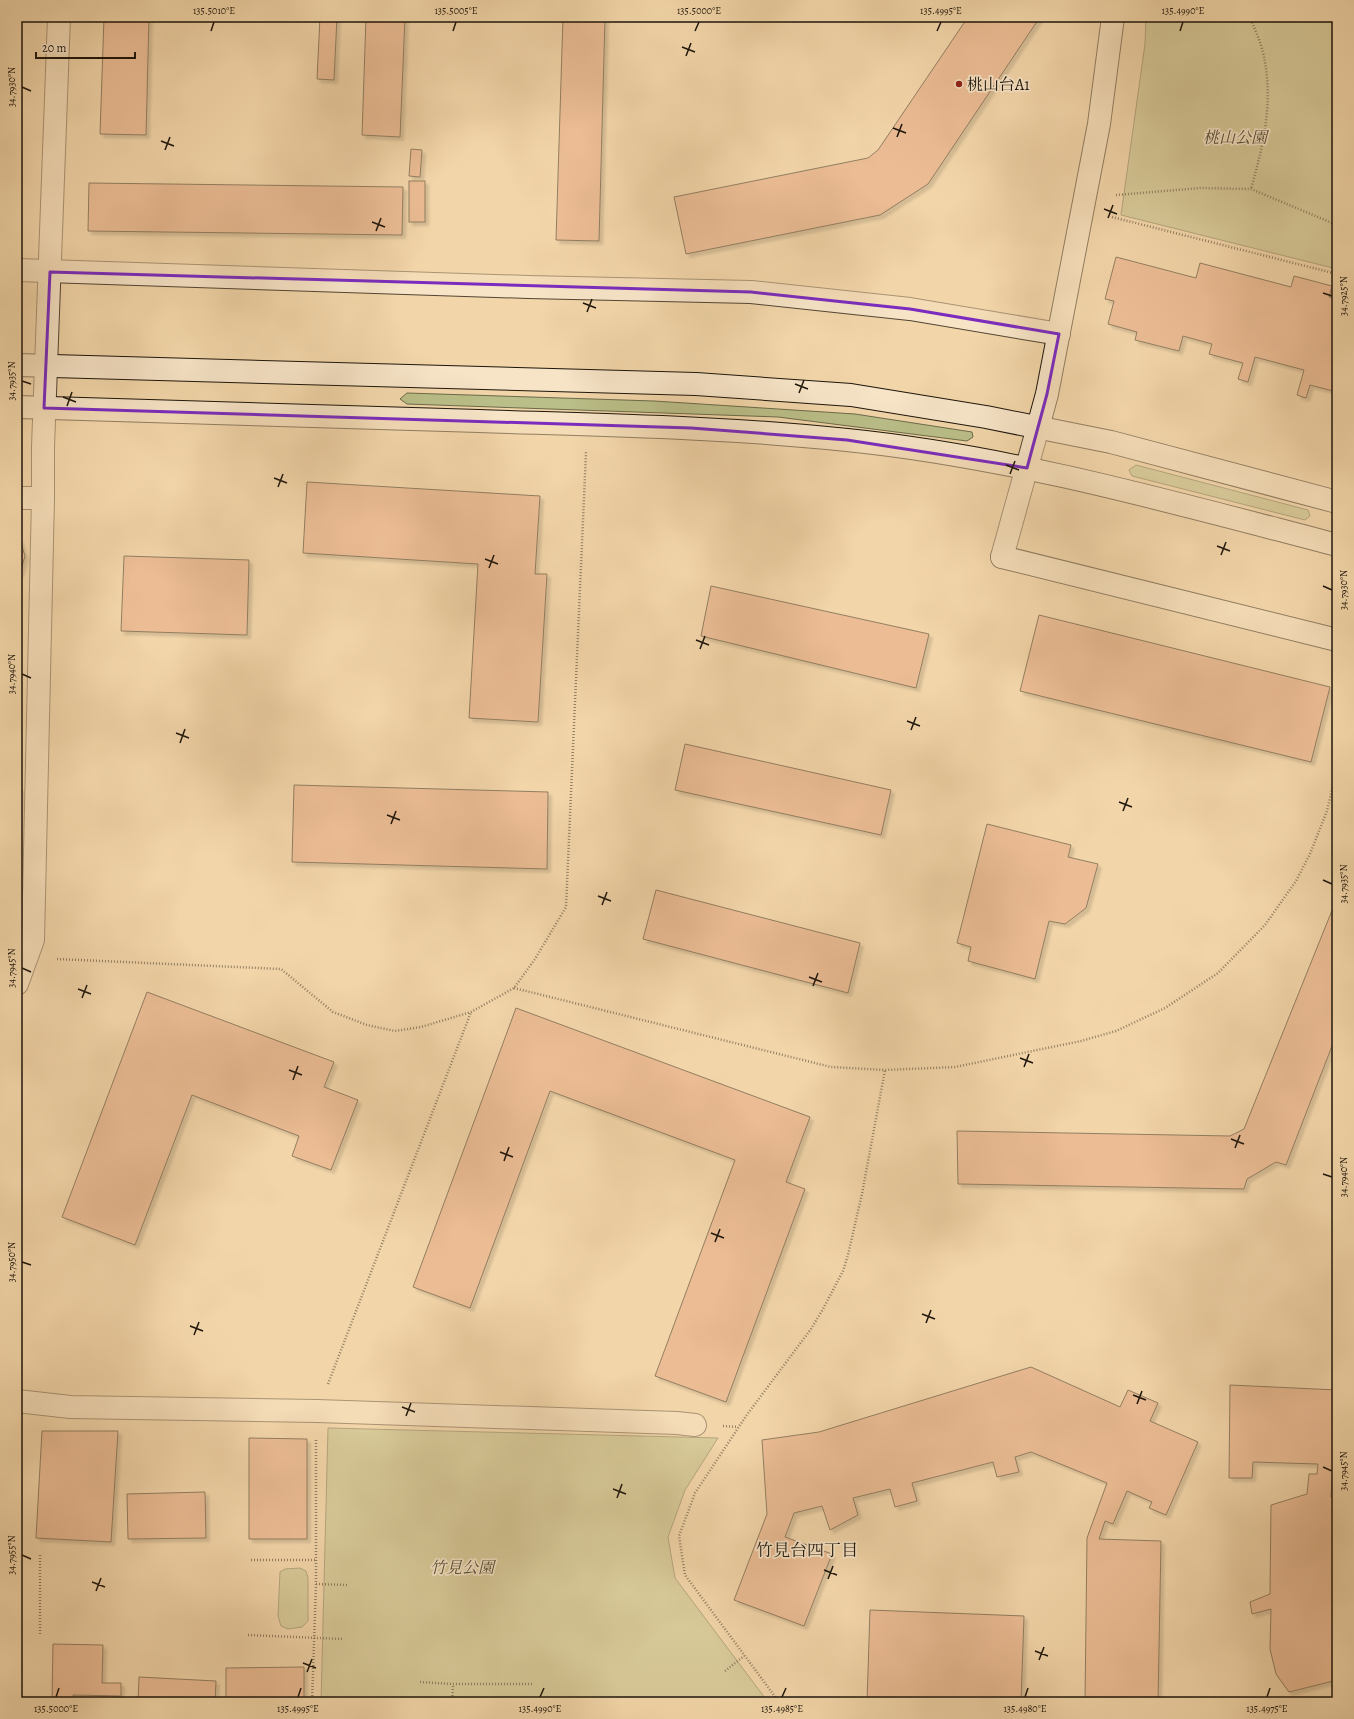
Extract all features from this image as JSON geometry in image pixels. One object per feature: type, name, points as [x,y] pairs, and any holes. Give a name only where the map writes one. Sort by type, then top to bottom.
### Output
[{"type":"street","points":[[17,984],[33,940],[45,366],[50,272],[59,17]]},
{"type":"street","points":[[1113,17],[1100,124],[1047,394],[1002,557],[1337,640]]},
{"type":"street","points":[[17,270],[528,287],[751,292],[910,309],[1059,334]]},
{"type":"street","points":[[17,365],[696,384],[851,395],[1038,427],[1111,442],[1337,502]]},
{"type":"street","points":[[17,407],[691,428],[847,440],[944,453],[1027,468],[1101,484],[1337,545]]},
{"type":"street","points":[[17,498],[43,498]]},
{"type":"street","points":[[17,1401],[70,1407],[317,1411],[677,1423],[695,1425]]},
{"type":"path","points":[[1250,17],[1263,51],[1269,99],[1263,142],[1251,189]]},
{"type":"path","points":[[1116,195],[1201,188],[1251,189],[1337,225]]},
{"type":"path","points":[[1112,217],[1337,274]]},
{"type":"path","points":[[56,959],[281,969],[333,1012],[367,1025],[395,1031],[421,1027],[471,1012],[514,988],[535,959],[566,907],[586,450]]},
{"type":"path","points":[[514,988],[831,1067],[885,1070],[955,1066],[1081,1041],[1116,1031],[1172,1004],[1218,973],[1265,925],[1296,881],[1310,854],[1327,810],[1337,768]]},
{"type":"path","points":[[312,1702],[312,1662],[316,1584],[317,1411],[471,1012]]},
{"type":"path","points":[[779,1702],[685,1576],[680,1536],[695,1493],[746,1416],[811,1328],[843,1271],[862,1194],[885,1070]]},
{"type":"path","points":[[40,1555],[40,1634]]},
{"type":"path","points":[[251,1560],[315,1560]]},
{"type":"path","points":[[316,1584],[348,1585]]},
{"type":"path","points":[[248,1635],[343,1639]]},
{"type":"path","points":[[725,1671],[744,1656]]},
{"type":"path","points":[[420,1682],[453,1684],[533,1684]]},
{"type":"path","points":[[452,1702],[453,1684]]},
{"type":"highlighted area","points":[[50,272],[751,292],[910,309],[1059,334],[1047,394],[1027,468],[847,440],[691,428],[44,408]]},
{"type":"green space","name":"桃山公園","points":[[1146,17],[1337,17],[1337,269],[1121,215],[1145,44]]},
{"type":"green space","points":[[407,393],[654,401],[855,414],[972,432],[973,437],[967,441],[778,417],[407,404],[400,399]]},
{"type":"green space","points":[[1136,465],[1308,510],[1310,516],[1305,520],[1132,476],[1129,470]]},
{"type":"green space","name":"竹見公園","points":[[328,1428],[718,1438],[685,1490],[668,1537],[675,1578],[768,1702],[321,1702]]},
{"type":"green space","points":[[300,1568],[306,1571],[308,1578],[308,1621],[302,1627],[288,1629],[281,1626],[278,1616],[280,1572],[285,1569]]},
{"type":"building","points":[[104,17],[149,17],[146,135],[100,134]]},
{"type":"building","points":[[320,17],[337,17],[334,80],[317,79]]},
{"type":"building","points":[[366,17],[405,17],[400,137],[362,135]]},
{"type":"building","points":[[563,17],[605,17],[599,241],[556,240]]},
{"type":"building","name":"桃山台A1","points":[[968,17],[1040,17],[928,184],[880,215],[686,254],[674,197],[868,158],[878,150]]},
{"type":"building","points":[[411,149],[422,150],[420,177],[409,176]]},
{"type":"building","points":[[409,181],[425,181],[425,222],[409,222]]},
{"type":"building","points":[[89,183],[403,187],[402,235],[88,231]]},
{"type":"building","points":[[1116,257],[1196,278],[1200,263],[1291,287],[1294,276],[1332,286],[1329,297],[1337,299],[1337,392],[1310,385],[1306,398],[1297,395],[1304,370],[1255,357],[1248,382],[1238,379],[1243,363],[1209,354],[1212,344],[1183,336],[1179,351],[1135,340],[1137,332],[1108,324],[1114,301],[1105,299]]},
{"type":"building","points":[[307,482],[540,496],[535,574],[547,574],[538,722],[469,718],[478,564],[303,553]]},
{"type":"building","points":[[17,537],[20,541],[25,556],[20,573],[17,576]]},
{"type":"building","points":[[124,556],[249,560],[247,635],[121,631]]},
{"type":"building","points":[[711,586],[929,634],[916,688],[701,636]]},
{"type":"building","points":[[1039,615],[1330,687],[1311,762],[1020,691]]},
{"type":"building","points":[[685,744],[891,790],[881,835],[675,790]]},
{"type":"building","points":[[294,785],[548,792],[547,869],[292,862]]},
{"type":"building","points":[[17,788],[21,788],[17,869]]},
{"type":"building","points":[[987,824],[1071,845],[1068,857],[1098,864],[1086,908],[1065,924],[1049,921],[1035,979],[968,961],[971,947],[957,943]]},
{"type":"building","points":[[656,890],[860,943],[848,993],[643,939]]},
{"type":"building","points":[[1337,898],[1337,1033],[1286,1165],[1276,1162],[1247,1179],[1244,1189],[958,1184],[957,1131],[1230,1136],[1244,1129]]},
{"type":"building","points":[[147,992],[334,1062],[324,1087],[358,1100],[331,1170],[292,1156],[299,1136],[192,1095],[135,1245],[62,1217]]},
{"type":"building","points":[[516,1008],[810,1117],[786,1182],[805,1189],[726,1402],[655,1376],[735,1160],[550,1091],[470,1308],[413,1287]]},
{"type":"building","points":[[1031,1367],[1120,1407],[1128,1390],[1158,1403],[1150,1421],[1198,1442],[1166,1515],[1149,1508],[1152,1502],[1127,1491],[1113,1524],[1105,1521],[1099,1539],[1161,1541],[1158,1702],[1085,1702],[1087,1538],[1107,1483],[1031,1452],[1015,1457],[1019,1472],[997,1477],[993,1462],[912,1483],[917,1501],[895,1507],[890,1489],[853,1498],[858,1515],[830,1530],[822,1506],[794,1513],[785,1537],[832,1554],[804,1626],[734,1600],[767,1514],[762,1440],[819,1432]]},
{"type":"building","points":[[1230,1385],[1337,1390],[1337,1476],[1332,1476],[1331,1497],[1337,1495],[1337,1680],[1289,1692],[1276,1674],[1270,1649],[1271,1609],[1252,1614],[1250,1602],[1270,1594],[1271,1505],[1307,1494],[1309,1474],[1317,1474],[1318,1464],[1253,1462],[1252,1478],[1229,1478]]},
{"type":"building","points":[[42,1431],[118,1431],[111,1542],[36,1538]]},
{"type":"building","points":[[249,1438],[307,1439],[307,1539],[249,1539]]},
{"type":"building","points":[[205,1492],[206,1538],[128,1539],[127,1494]]},
{"type":"building","points":[[870,1610],[1024,1616],[1021,1702],[867,1702]]},
{"type":"building","points":[[53,1644],[103,1645],[102,1683],[121,1683],[121,1696],[73,1695],[73,1702],[52,1702]]},
{"type":"building","points":[[304,1667],[304,1702],[226,1702],[226,1668]]},
{"type":"building","points":[[139,1677],[216,1681],[215,1702],[138,1702]]},
{"type":"place","name":"桃山台A1","points":[[959,84]]},
{"type":"district","name":"竹見台四丁目","points":[[807,1550]]}]
